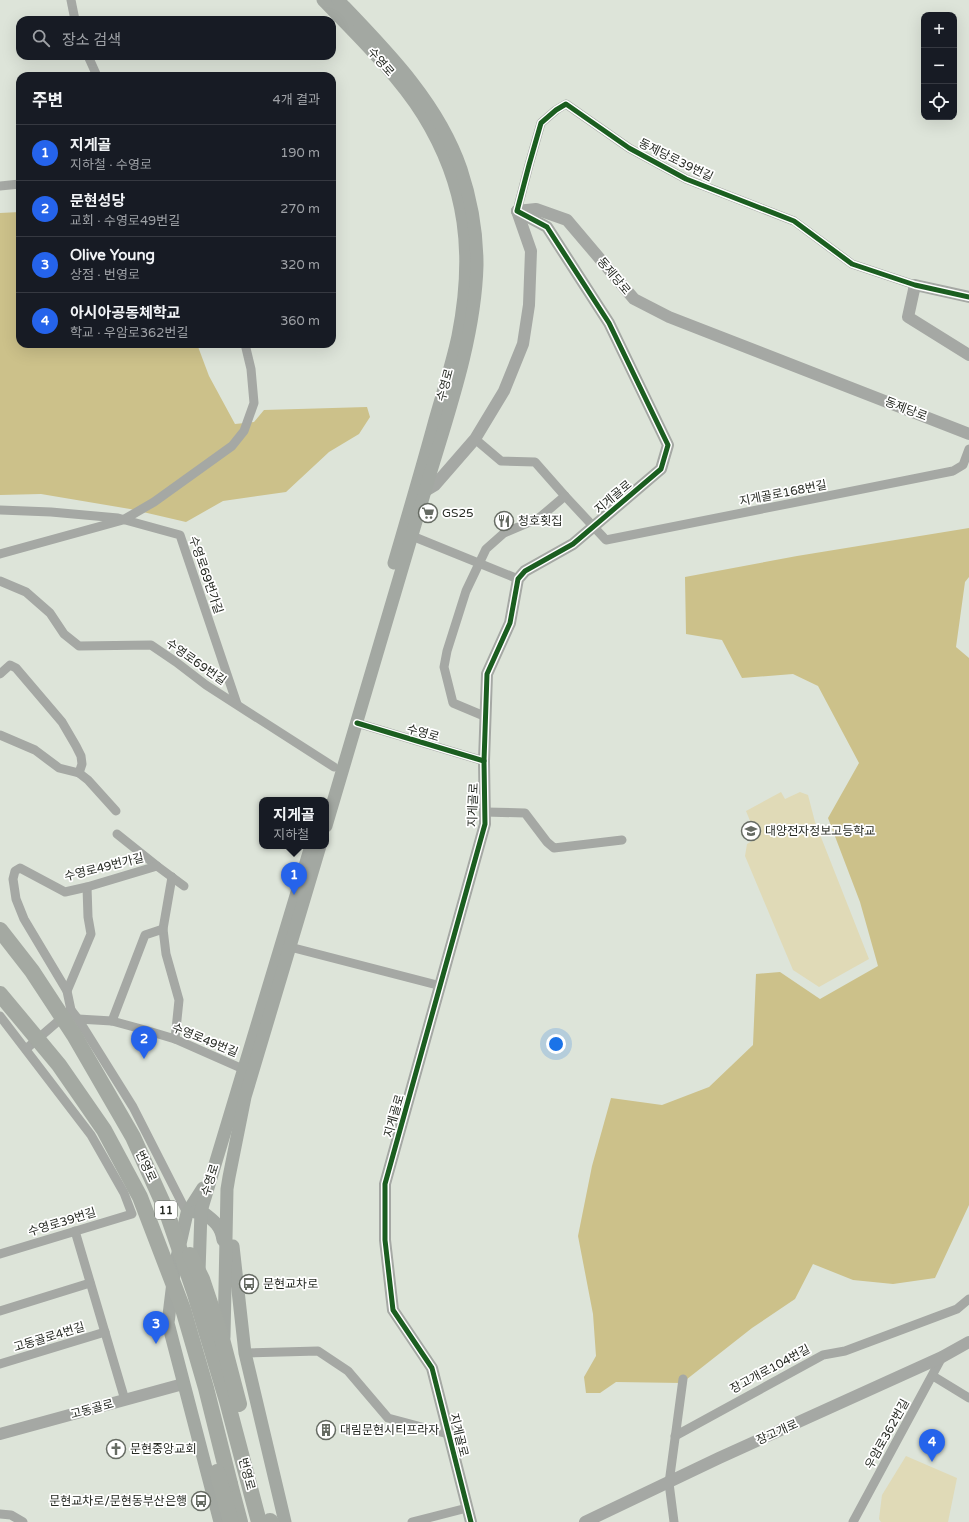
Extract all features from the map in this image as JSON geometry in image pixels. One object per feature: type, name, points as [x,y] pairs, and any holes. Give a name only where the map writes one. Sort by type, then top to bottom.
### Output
[{"type":"highway","name":"번영로","points":[[0,930],[32,971],[74,1034],[133,1137],[166,1210],[195,1294],[218,1370],[271,1522]]},
{"type":"highway","name":"번영로","points":[[0,994],[59,1065],[104,1130],[140,1197],[183,1309],[206,1388],[240,1522]]},
{"type":"highway","points":[[140,1197],[162,1270],[231,1522]]},
{"type":"main road","name":"수영로","points":[[323,0],[386,68],[410,97],[423,114],[437,139],[447,162],[462,216],[465,236],[466,278],[458,337],[420,490],[412,536],[329,816]]},
{"type":"main road","name":"수영로","points":[[325,797],[461,363],[473,307],[477,264],[471,208],[460,168],[450,142],[429,105],[407,77],[338,0]]},
{"type":"main road","name":"수영로","points":[[244,1522],[218,1418],[206,1360],[198,1266],[201,1211],[210,1176],[221,1148],[243,1069],[310,849]]},
{"type":"main road","name":"수영로","points":[[252,1522],[223,1374],[227,1189],[245,1097],[319,849]]},
{"type":"main road","points":[[210,1176],[187,1213],[175,1266],[168,1323],[220,1522]]},
{"type":"main road","name":"수영로","points":[[229,1177],[235,1267],[244,1353],[271,1522]]},
{"type":"main road","points":[[187,1213],[201,1211],[214,1221],[222,1231],[226,1256]]},
{"type":"street","points":[[70,0],[74,16]]},
{"type":"street","points":[[90,60],[95,72]]},
{"type":"street","name":"동제당로39번길","points":[[517,211],[528,165],[541,123],[556,110],[566,104],[629,148],[686,180],[794,221],[852,264],[915,285]]},
{"type":"street","points":[[0,186],[16,184]]},
{"type":"street","name":"동제당로","points":[[517,211],[536,209],[567,220],[634,299],[669,317],[969,434]]},
{"type":"street","points":[[420,490],[435,485],[475,439],[504,391],[523,344],[529,305],[531,250],[517,211]]},
{"type":"street","name":"지게골로","points":[[470,1522],[432,1368],[393,1310],[385,1240],[385,1184],[485,824],[484,716],[486,674],[510,623],[518,580],[525,571],[573,544],[661,469],[668,445],[609,324],[547,227],[517,211]]},
{"type":"street","points":[[969,297],[915,285],[908,317],[969,354]]},
{"type":"street","points":[[0,554],[123,520],[154,502],[232,446],[244,431],[254,403],[251,369],[247,348]]},
{"type":"street","points":[[475,439],[501,461],[535,462],[565,496],[539,518],[504,533],[486,549],[466,591],[447,651],[444,667],[453,703],[484,716]]},
{"type":"street","name":"지게골로168번길","points":[[594,527],[606,540],[953,471],[963,464],[969,448]]},
{"type":"street","name":"지게골로","points":[[565,496],[594,527]]},
{"type":"street","name":"수영로69번가길","points":[[0,510],[51,512],[123,520],[180,535],[237,704]]},
{"type":"street","points":[[412,536],[518,580]]},
{"type":"street","name":"수영로69번길","points":[[0,581],[26,592],[50,613],[64,634],[79,646],[151,645],[206,685],[334,767]]},
{"type":"street","points":[[0,674],[10,664],[16,668],[62,722],[81,756],[82,764],[79,773]]},
{"type":"street","name":"수영로","points":[[356,724],[484,761]]},
{"type":"street","points":[[0,735],[35,750],[59,768],[79,773],[88,780],[116,811]]},
{"type":"street","points":[[485,812],[525,813],[547,842],[554,848],[622,840]]},
{"type":"street","name":"수영로49번가길","points":[[117,834],[184,886]]},
{"type":"street","name":"수영로49번가길","points":[[66,991],[24,919],[16,899],[13,879],[15,871],[20,868],[65,892],[157,866]]},
{"type":"street","points":[[172,877],[163,929],[166,954],[179,1000],[175,1039]]},
{"type":"street","points":[[87,887],[88,917],[91,934],[66,991],[71,1010],[133,1107],[187,1213]]},
{"type":"street","points":[[112,1021],[146,935],[163,929]]},
{"type":"street","points":[[290,947],[441,986]]},
{"type":"street","points":[[0,1016],[26,1049],[71,1010]]},
{"type":"street","name":"수영로49번길","points":[[78,1019],[112,1021],[175,1039],[243,1069]]},
{"type":"street","name":"수영로39번길","points":[[0,1254],[132,1214],[124,1193],[91,1135],[26,1049]]},
{"type":"street","name":"고동골로4번길","points":[[75,1231],[125,1400]]},
{"type":"street","points":[[0,1311],[90,1283]]},
{"type":"street","name":"장고개로104번길","points":[[675,1436],[823,1354],[845,1351],[957,1309],[969,1299]]},
{"type":"street","name":"고동골로4번길","points":[[0,1364],[105,1332]]},
{"type":"street","name":"장고개로","points":[[585,1522],[719,1458],[942,1357],[969,1342]]},
{"type":"street","name":"지게골로","points":[[244,1353],[318,1351],[348,1371],[388,1418],[448,1434]]},
{"type":"street","name":"우암로362번길","points":[[853,1522],[942,1357]]},
{"type":"street","points":[[933,1376],[969,1398]]},
{"type":"street","points":[[674,1522],[668,1483],[683,1379]]},
{"type":"street","name":"고동골로","points":[[0,1434],[183,1384]]},
{"type":"street","points":[[412,1522],[467,1508]]},
{"type":"street","points":[[0,1514],[11,1515],[23,1522]]},
{"type":"shaded area","points":[[16,212],[16,348],[198,348],[209,376],[235,424],[254,422],[264,410],[367,407],[370,417],[359,434],[329,452],[286,492],[223,501],[186,522],[130,509],[41,494],[0,495],[0,213]]},
{"type":"shaded area","points":[[969,528],[969,577],[965,582],[956,647],[969,658],[969,1205],[935,1278],[893,1284],[853,1280],[813,1264],[795,1299],[752,1328],[682,1383],[616,1382],[600,1393],[586,1393],[584,1377],[596,1356],[593,1314],[578,1236],[592,1166],[611,1098],[662,1105],[709,1087],[753,1045],[756,974],[780,972],[820,999],[878,966],[860,902],[828,818],[859,763],[818,686],[793,674],[742,678],[722,640],[686,634],[685,577],[797,556]]},
{"type":"shaded area","points":[[781,792],[785,799],[800,792],[808,795],[815,822],[869,959],[819,987],[793,970],[745,856],[747,844],[757,838],[746,811]]},
{"type":"shaded area","points":[[906,1456],[957,1478],[948,1522],[881,1522],[879,1519],[882,1495]]},
{"type":"cycle path","points":[[471,1522],[432,1368],[393,1310],[385,1240],[385,1184],[485,824],[484,761],[487,674],[510,623],[518,579],[525,571],[573,544],[661,469],[668,445],[609,323],[547,227],[517,211],[541,123],[556,110],[566,104],[629,148],[686,179],[794,221],[852,264],[915,285],[969,297]]},
{"type":"cycle path","points":[[357,723],[484,761]]},
{"type":"place","name":"GS25","points":[[428,513]]},
{"type":"place","name":"청호횟집","points":[[504,521]]},
{"type":"place","name":"대양전자정보고등학교","points":[[751,831]]},
{"type":"place","name":"지게골","points":[[294,895]]},
{"type":"place","name":"문현성당","points":[[144,1059]]},
{"type":"place","name":"문현교차로","points":[[249,1284]]},
{"type":"place","name":"Olive Young","points":[[156,1344]]},
{"type":"place","name":"대림문현시티프라자","points":[[326,1430]]},
{"type":"place","name":"문현중앙교회","points":[[116,1449]]},
{"type":"place","name":"아시아공동체학교","points":[[932,1462]]},
{"type":"place","name":"문현교차로/문현동부산은행","points":[[201,1501]]}]
